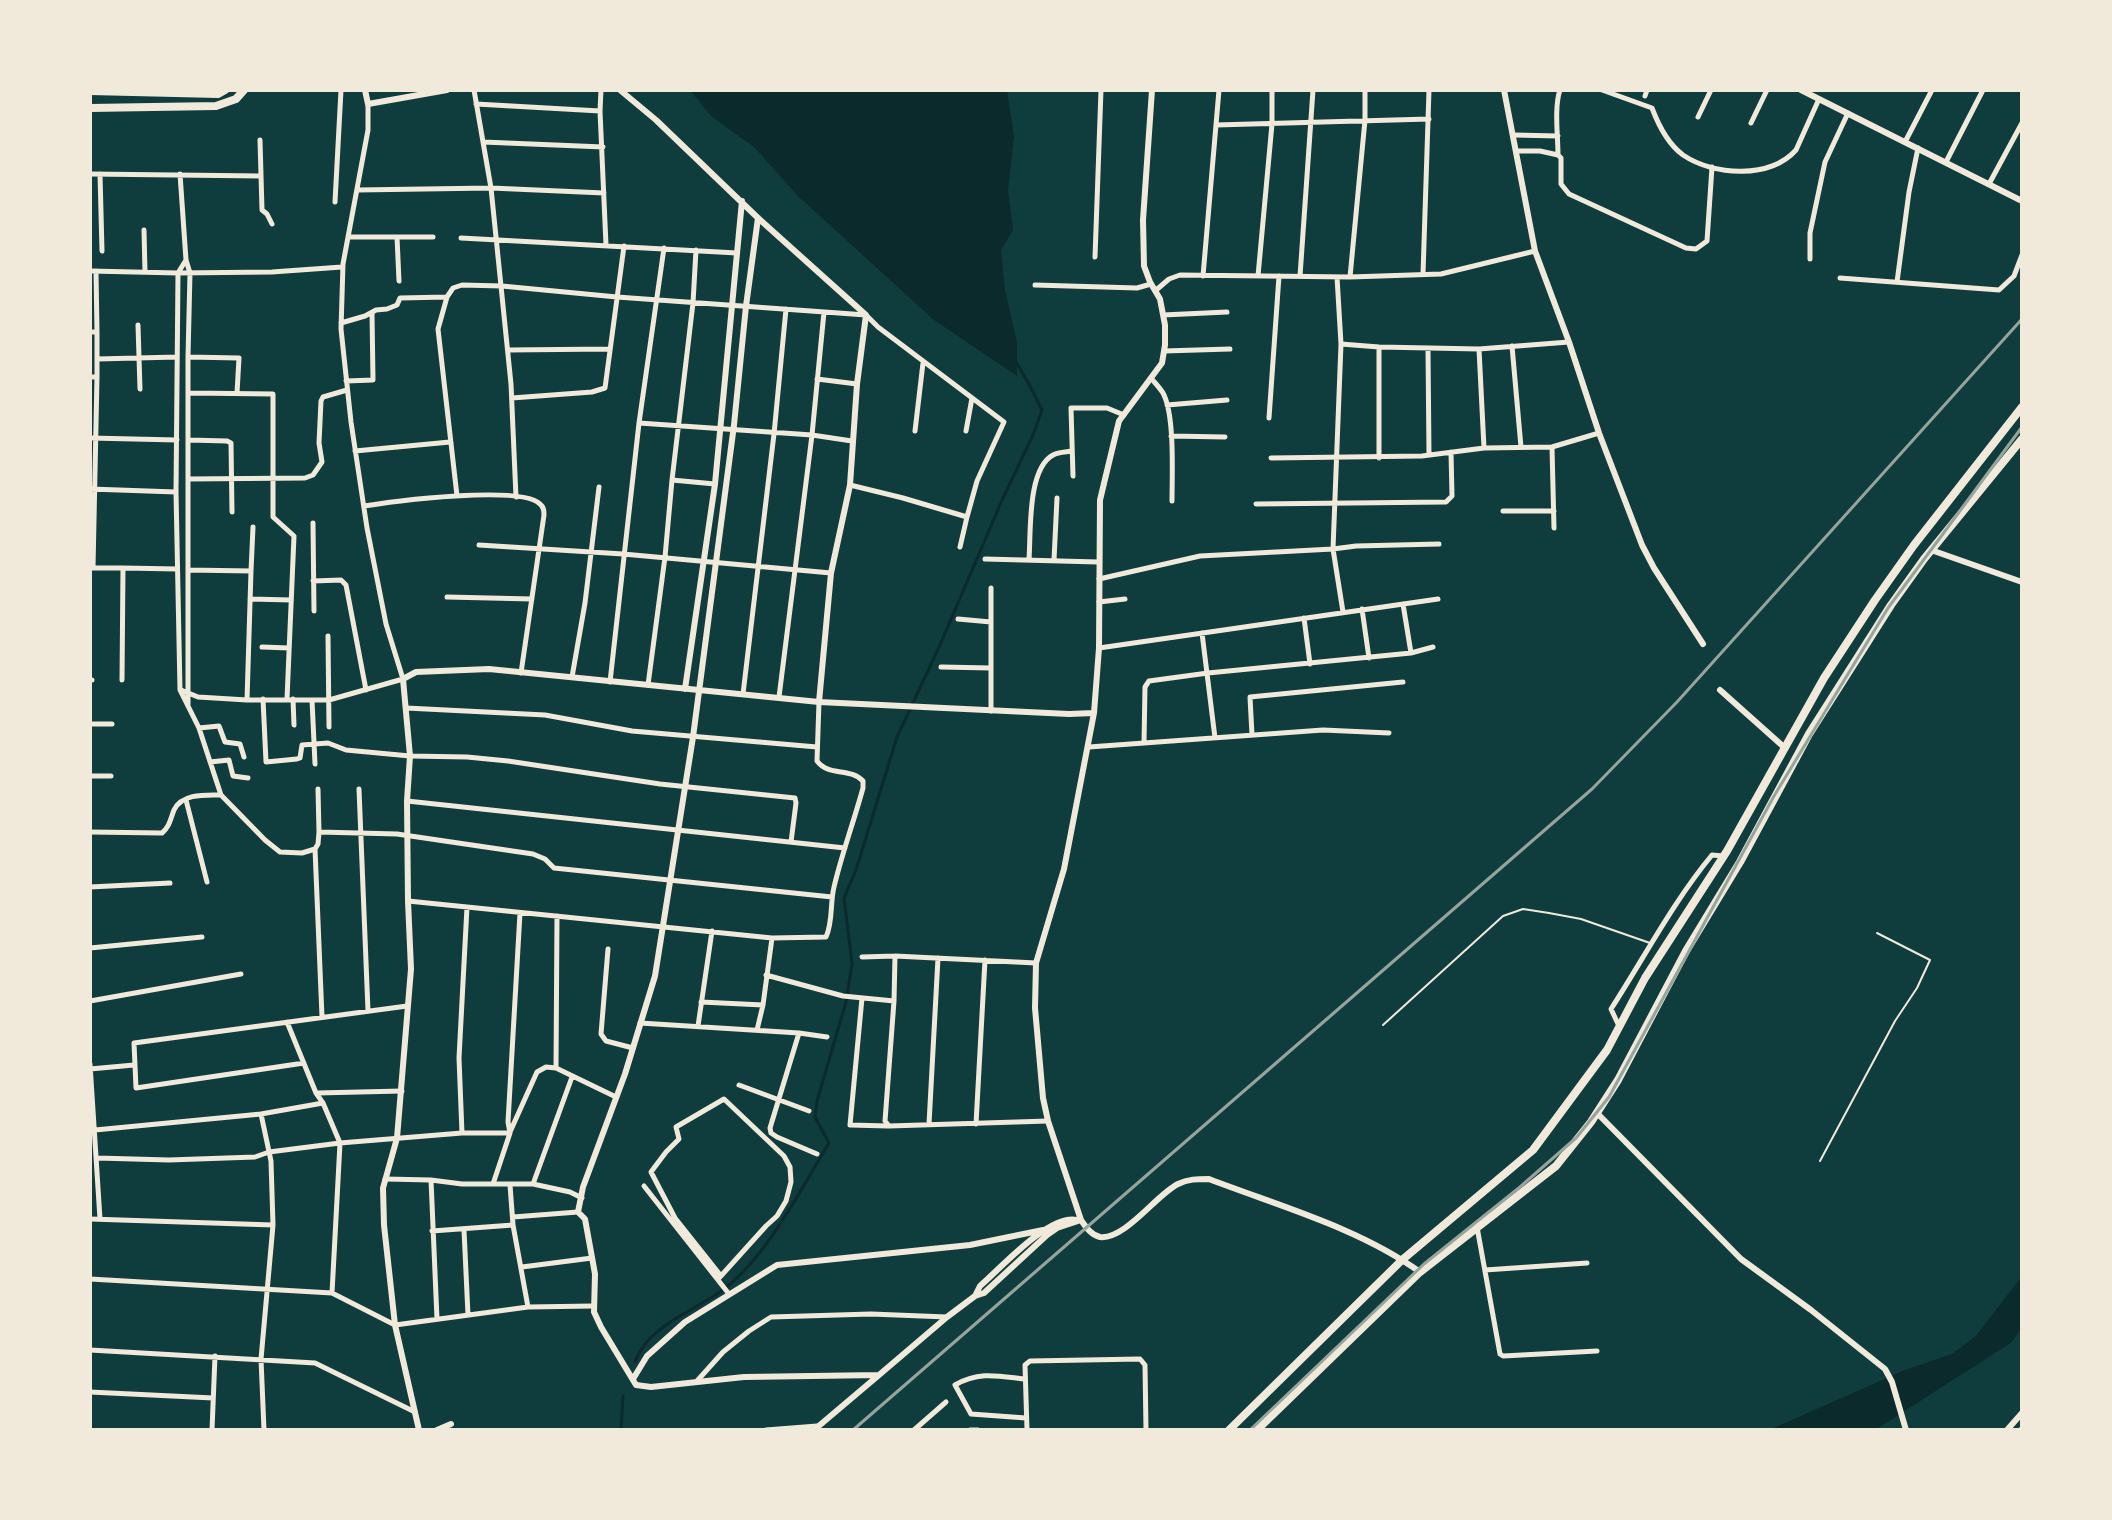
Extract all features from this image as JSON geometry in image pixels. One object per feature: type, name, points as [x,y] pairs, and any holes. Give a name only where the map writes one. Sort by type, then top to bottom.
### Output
[{"type":"main road","points":[[90,91],[218,94],[225,90]]},
{"type":"main road","points":[[90,108],[216,106],[236,99],[244,90]]},
{"type":"main road","points":[[1229,1430],[1402,1260],[1533,1150],[1607,1050],[1645,978],[1724,856],[1824,678],[1875,600],[2022,407]]},
{"type":"main road","points":[[1257,1430],[1420,1272],[1556,1166],[1597,1113],[1809,734],[1930,550],[2022,439]]},
{"type":"street","points":[[335,202],[341,90]]},
{"type":"street","points":[[365,90],[368,130],[342,267],[341,323],[355,451],[386,624],[403,679],[410,756],[407,835],[411,969],[397,1138],[383,1188],[395,1325],[419,1430]]},
{"type":"street","points":[[368,104],[447,90]]},
{"type":"street","points":[[474,90],[498,239],[512,398],[516,497]]},
{"type":"street","points":[[601,90],[606,245]]},
{"type":"street","points":[[622,90],[878,327],[1004,422],[977,481],[960,547]]},
{"type":"street","points":[[1095,257],[1101,90]]},
{"type":"street","points":[[1152,90],[1143,220],[1144,266],[1160,299],[1164,351],[1162,363],[1119,421],[1100,500],[1099,648],[1094,713],[1064,869],[1036,963],[1036,1023],[1048,1121],[1081,1220],[1091,1233],[1099,1237],[1110,1236],[1137,1219],[1175,1185],[1190,1179],[1209,1179],[1363,1238],[1420,1272]]},
{"type":"street","points":[[1203,276],[1219,90]]},
{"type":"street","points":[[1258,276],[1272,124],[1272,90]]},
{"type":"street","points":[[1300,276],[1313,90]]},
{"type":"street","points":[[1350,277],[1365,90]]},
{"type":"street","points":[[1423,274],[1429,90]]},
{"type":"street","points":[[1504,90],[1535,251],[1599,433],[1642,545],[1703,644]]},
{"type":"street","points":[[1560,90],[1556,106],[1558,155],[1561,158],[1561,184],[1569,194],[1686,248],[1696,249],[1707,241],[1712,167]]},
{"type":"street","points":[[1602,90],[1652,108],[1666,136],[1682,154],[1701,164],[1729,171],[1769,167],[1790,157],[1819,99]]},
{"type":"street","points":[[1698,117],[1711,90]]},
{"type":"street","points":[[1751,123],[1767,90]]},
{"type":"street","points":[[1801,90],[2022,201]]},
{"type":"street","points":[[1905,142],[1932,90]]},
{"type":"street","points":[[1946,162],[1983,90]]},
{"type":"street","points":[[476,104],[600,111]]},
{"type":"street","points":[[1810,259],[1810,233],[1825,162],[1848,113]]},
{"type":"street","points":[[1216,125],[1429,119]]},
{"type":"street","points":[[1989,184],[2022,123]]},
{"type":"street","points":[[1514,135],[1558,136]]},
{"type":"street","points":[[260,140],[262,210],[272,224]]},
{"type":"street","points":[[483,142],[603,147]]},
{"type":"street","points":[[1897,282],[1918,148]]},
{"type":"street","points":[[1516,151],[1558,155]]},
{"type":"street","points":[[90,174],[261,176]]},
{"type":"street","points":[[100,174],[102,251]]},
{"type":"street","points":[[180,174],[186,260],[190,273],[188,707]]},
{"type":"street","points":[[357,190],[491,188],[604,193]]},
{"type":"street","points":[[685,689],[715,484],[742,201]]},
{"type":"street","points":[[578,1212],[583,1187],[650,997],[663,926],[693,737],[758,218]]},
{"type":"street","points":[[144,230],[145,272]]},
{"type":"street","points":[[348,237],[433,237]]},
{"type":"street","points":[[397,237],[399,281]]},
{"type":"street","points":[[461,238],[737,253]]},
{"type":"street","points":[[512,398],[592,392],[605,388],[624,246]]},
{"type":"street","points":[[610,682],[639,423],[664,248]]},
{"type":"street","points":[[648,685],[665,557],[696,250]]},
{"type":"street","points":[[1035,285],[1153,288],[1180,275],[1350,277],[1441,274],[1535,251]]},
{"type":"street","points":[[1840,278],[1999,290],[2014,276],[2022,255]]},
{"type":"street","points":[[186,260],[178,273],[176,492],[180,690],[199,728],[221,795],[280,852],[302,853],[315,849]]},
{"type":"street","points":[[177,569],[92,568],[94,377],[97,359],[93,271],[272,272],[342,267]]},
{"type":"street","points":[[1269,418],[1279,276]]},
{"type":"street","points":[[1337,277],[1341,344],[1333,549],[1343,612]]},
{"type":"street","points":[[457,496],[438,329],[447,297],[453,288],[462,285],[502,286],[866,315]]},
{"type":"street","points":[[341,323],[397,305],[400,298],[447,297]]},
{"type":"street","points":[[743,694],[786,309]]},
{"type":"street","points":[[779,697],[824,312]]},
{"type":"street","points":[[1163,315],[1227,312]]},
{"type":"street","points":[[346,381],[373,380],[372,313]]},
{"type":"street","points":[[408,901],[772,938],[826,937],[830,929],[832,897],[863,788],[863,781],[857,775],[831,772],[820,766],[817,747],[831,573],[850,485],[857,384],[866,315]]},
{"type":"street","points":[[138,325],[140,389]]},
{"type":"street","points":[[1341,344],[1479,349],[1569,342]]},
{"type":"street","points":[[1512,346],[1521,447]]},
{"type":"street","points":[[1379,347],[1379,458]]},
{"type":"street","points":[[508,350],[610,349]]},
{"type":"street","points":[[1164,351],[1230,349]]},
{"type":"street","points":[[1428,349],[1429,455]]},
{"type":"street","points":[[1479,349],[1484,448]]},
{"type":"street","points":[[97,359],[177,357]]},
{"type":"street","points":[[188,357],[239,358],[237,393]]},
{"type":"street","points":[[915,431],[923,362]]},
{"type":"street","points":[[1151,378],[1164,395],[1167,405],[1172,501]]},
{"type":"street","points":[[817,379],[857,384]]},
{"type":"street","points":[[189,479],[305,478],[313,475],[322,462],[319,443],[321,401],[323,397],[347,390]]},
{"type":"street","points":[[189,393],[273,394],[273,517],[294,536],[289,648],[294,725]]},
{"type":"street","points":[[966,431],[972,398]]},
{"type":"street","points":[[1167,405],[1227,400]]},
{"type":"street","points":[[1073,476],[1072,407],[1107,408],[1124,415]]},
{"type":"street","points":[[639,423],[812,435],[852,441]]},
{"type":"street","points":[[1271,458],[1379,458],[1484,448],[1552,447],[1599,433]]},
{"type":"street","points":[[1171,436],[1225,437]]},
{"type":"street","points":[[94,438],[177,440]]},
{"type":"street","points":[[189,440],[230,442],[232,512]]},
{"type":"street","points":[[355,451],[450,442]]},
{"type":"street","points":[[1552,447],[1554,528]]},
{"type":"street","points":[[1029,559],[1038,471],[1052,455],[1072,451]]},
{"type":"street","points":[[1256,504],[1446,502],[1452,496],[1451,452]]},
{"type":"street","points":[[672,480],[715,484]]},
{"type":"street","points":[[850,485],[967,517]]},
{"type":"street","points":[[572,677],[585,603],[599,487]]},
{"type":"street","points":[[93,489],[176,492]]},
{"type":"street","points":[[364,506],[457,496],[516,497],[539,502],[543,506],[521,673]]},
{"type":"street","points":[[1054,560],[1057,498]]},
{"type":"street","points":[[1503,511],[1554,511]]},
{"type":"street","points":[[313,523],[314,611]]},
{"type":"street","points":[[247,700],[253,527]]},
{"type":"street","points":[[1099,579],[1200,556],[1439,544]]},
{"type":"street","points":[[479,545],[704,560],[831,573]]},
{"type":"street","points":[[1930,550],[2022,582]]},
{"type":"street","points":[[985,559],[1098,562]]},
{"type":"street","points":[[122,680],[123,568]]},
{"type":"street","points":[[188,570],[251,571]]},
{"type":"street","points":[[313,581],[341,580],[346,585],[366,690]]},
{"type":"street","points":[[991,588],[991,711]]},
{"type":"street","points":[[447,597],[532,599]]},
{"type":"street","points":[[250,599],[291,600]]},
{"type":"street","points":[[1099,602],[1125,599]]},
{"type":"street","points":[[1099,648],[1438,599]]},
{"type":"street","points":[[1403,604],[1411,653]]},
{"type":"street","points":[[1362,609],[1369,658]]},
{"type":"street","points":[[1304,618],[1310,664]]},
{"type":"street","points":[[958,619],[991,622]]},
{"type":"street","points":[[1202,633],[1215,738]]},
{"type":"street","points":[[328,636],[329,727]]},
{"type":"street","points":[[262,647],[289,648]]},
{"type":"street","points":[[1144,743],[1145,687],[1149,681],[1411,653],[1433,647]]},
{"type":"street","points":[[941,667],[991,668]]},
{"type":"street","points":[[180,690],[198,697],[329,700],[403,679],[416,672],[489,669],[819,702],[1094,713]]},
{"type":"street","points":[[1252,735],[1250,697],[1403,682]]},
{"type":"street","points":[[1720,690],[1785,748]]},
{"type":"street","points":[[263,699],[266,762],[297,759],[300,758],[302,745],[328,743],[346,750],[508,761],[685,787],[795,798],[791,842]]},
{"type":"street","points":[[312,700],[315,764]]},
{"type":"street","points":[[406,708],[545,715],[632,731],[817,747]]},
{"type":"street","points":[[90,724],[112,724]]},
{"type":"street","points":[[199,728],[219,726],[225,742],[240,744],[244,757]]},
{"type":"street","points":[[1089,747],[1338,729],[1389,733]]},
{"type":"street","points":[[210,762],[229,760],[233,776],[248,778]]},
{"type":"street","points":[[90,776],[111,776]]},
{"type":"street","points":[[318,789],[319,832],[315,849],[322,1017]]},
{"type":"street","points":[[359,789],[368,1011]]},
{"type":"street","points":[[90,832],[162,833],[169,827],[179,804],[195,795],[221,795]]},
{"type":"street","points":[[186,800],[207,882]]},
{"type":"street","points":[[407,801],[845,848]]},
{"type":"street","points":[[319,832],[407,835],[533,854],[545,859],[554,868],[832,897]]},
{"type":"street","points":[[1620,1027],[1611,1009],[1651,943],[1697,872],[1712,855],[1724,856]]},
{"type":"street","points":[[90,887],[170,883]]},
{"type":"street","points":[[462,1133],[459,1058],[467,907]]},
{"type":"street","points":[[510,1133],[508,1122],[520,913]]},
{"type":"street","points":[[556,1068],[557,916]]},
{"type":"street","points":[[698,1026],[712,931]]},
{"type":"street","points":[[90,948],[202,937]]},
{"type":"street","points":[[757,1030],[772,938]]},
{"type":"street","points":[[608,949],[601,1034],[606,1041],[633,1048]]},
{"type":"street","points":[[889,1126],[885,1121],[895,956]]},
{"type":"street","points":[[862,957],[1036,963]]},
{"type":"street","points":[[929,1124],[938,958]]},
{"type":"street","points":[[976,1124],[985,960]]},
{"type":"street","points":[[90,1001],[241,974]]},
{"type":"street","points":[[766,975],[843,996],[894,1001]]},
{"type":"street","points":[[862,998],[850,1125],[1048,1121]]},
{"type":"street","points":[[701,1002],[763,1005]]},
{"type":"street","points":[[304,1063],[136,1088],[134,1043],[407,1006]]},
{"type":"street","points":[[287,1022],[340,1143],[332,1293]]},
{"type":"street","points":[[640,1023],[827,1037]]},
{"type":"street","points":[[799,1033],[770,1128],[777,1137],[817,1154]]},
{"type":"street","points":[[100,1219],[90,1067],[134,1065]]},
{"type":"street","points":[[493,1184],[510,1133],[537,1072],[546,1067],[556,1068],[616,1097]]},
{"type":"street","points":[[533,1184],[572,1077]]},
{"type":"street","points":[[739,1085],[809,1111]]},
{"type":"street","points":[[316,1093],[402,1091]]},
{"type":"street","points":[[670,1215],[651,1172],[679,1139],[676,1127],[724,1099],[784,1156],[790,1167],[791,1182],[786,1201],[777,1216],[719,1278]]},
{"type":"street","points":[[95,1130],[261,1114],[323,1103]]},
{"type":"street","points":[[1597,1113],[1741,1259],[1885,1369],[1906,1429]]},
{"type":"street","points":[[261,1114],[271,1161],[273,1225],[261,1359],[264,1430]]},
{"type":"street","points":[[97,1158],[255,1157],[269,1152],[340,1143],[462,1133],[510,1133]]},
{"type":"street","points":[[385,1179],[533,1184],[570,1192],[582,1198]]},
{"type":"street","points":[[431,1180],[437,1319]]},
{"type":"street","points":[[510,1185],[513,1225],[528,1307]]},
{"type":"street","points":[[644,1186],[670,1215],[727,1291]]},
{"type":"street","points":[[513,1217],[578,1212],[585,1219],[595,1274],[593,1306],[601,1327],[636,1385],[651,1387],[744,1377],[879,1375]]},
{"type":"street","points":[[975,1296],[980,1286],[1043,1230],[1070,1218],[1081,1220]]},
{"type":"street","points":[[90,1219],[273,1225]]},
{"type":"street","points":[[766,1430],[816,1428],[947,1317],[984,1293],[1047,1235],[1081,1220]]},
{"type":"street","points":[[432,1231],[513,1225]]},
{"type":"street","points":[[1477,1226],[1500,1354],[1597,1351]]},
{"type":"street","points":[[464,1230],[468,1315]]},
{"type":"street","points":[[633,1379],[647,1356],[685,1322],[727,1291],[777,1265],[970,1245],[1043,1230]]},
{"type":"street","points":[[522,1267],[592,1258]]},
{"type":"street","points":[[1485,1270],[1587,1263]]},
{"type":"street","points":[[90,1279],[332,1293],[395,1325],[528,1307],[593,1306]]},
{"type":"street","points":[[697,1381],[723,1352],[771,1317],[871,1314],[947,1317]]},
{"type":"street","points":[[90,1350],[315,1363],[416,1412]]},
{"type":"street","points":[[212,1430],[215,1356]]},
{"type":"street","points":[[1027,1430],[1024,1379],[1025,1365],[1030,1361],[1140,1359],[1145,1365],[1146,1430]]},
{"type":"street","points":[[1024,1379],[978,1375],[955,1385],[971,1414],[1026,1418]]},
{"type":"street","points":[[90,1392],[213,1398]]},
{"type":"street","points":[[914,1430],[946,1402]]},
{"type":"street","points":[[2007,1430],[2022,1413]]},
{"type":"street","points":[[437,1430],[451,1424]]},
{"type":"street","points":[[970,1430],[978,1430]]},
{"type":"lane","points":[[1383,1025],[1503,916],[1523,909],[1581,919],[1651,943]]},
{"type":"lane","points":[[1820,1161],[1930,960],[1877,933]]},
{"type":"water","points":[[690,90],[1007,90],[1014,137],[1008,190],[1013,230],[1001,250],[1005,290],[1017,343],[1017,376],[934,320],[799,197],[754,147],[711,116]]},
{"type":"water","points":[[2022,1276],[2022,1327],[2012,1342],[1875,1430],[1769,1430],[1905,1370],[1952,1354],[1976,1336]]},
{"type":"waterway","points":[[635,1362],[649,1339],[671,1321],[720,1292],[752,1263],[780,1224],[829,1143],[815,1117],[846,1002],[852,964],[844,898],[856,870],[897,737],[1042,410],[1016,362]]},
{"type":"waterway","points":[[621,1430],[623,1396]]},
{"type":"railway","points":[[853,1430],[1592,789],[1677,702],[2022,319]]},
{"type":"railway","points":[[1250,1430],[1424,1264],[1576,1138],[1609,1097],[1774,796],[1888,608],[2022,427]]}]
